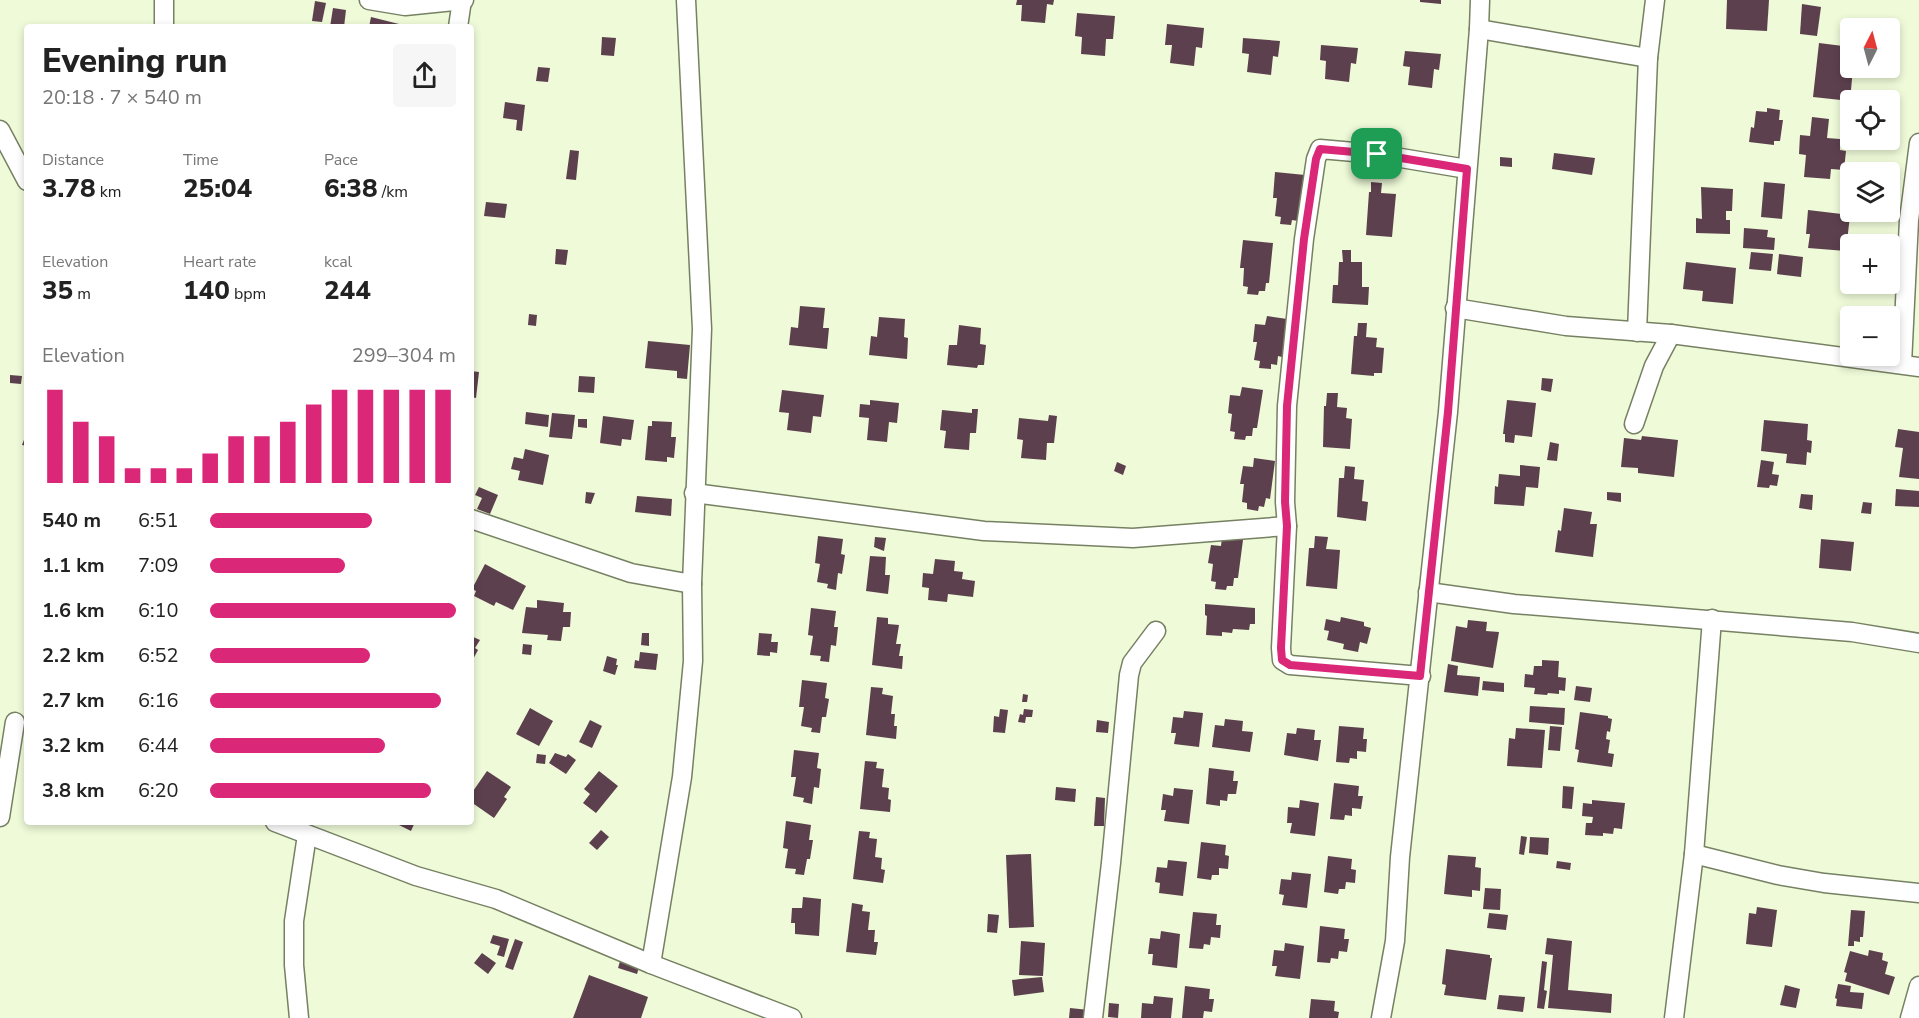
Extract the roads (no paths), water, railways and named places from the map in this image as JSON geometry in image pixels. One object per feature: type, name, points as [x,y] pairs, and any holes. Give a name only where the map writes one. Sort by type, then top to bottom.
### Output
[{"type":"street","points":[[164,0],[164,24]]},
{"type":"street","points":[[369,0],[405,6],[463,0],[459,24]]},
{"type":"street","points":[[651,964],[682,777],[693,661],[694,493],[702,329],[686,0]]},
{"type":"street","points":[[1381,1018],[1395,941],[1400,858],[1448,412],[1480,0]]},
{"type":"street","points":[[1637,332],[1648,58],[1655,0]]},
{"type":"street","points":[[1479,29],[1648,58]]},
{"type":"street","points":[[0,130],[24,175]]},
{"type":"street","points":[[1455,308],[1566,326],[1671,334],[1911,366],[1909,220],[1919,143]]},
{"type":"street","points":[[1420,676],[1290,665],[1282,660],[1287,526],[1285,502],[1287,406],[1304,239],[1317,153],[1320,149],[1377,154],[1467,169]]},
{"type":"street","points":[[1634,424],[1654,366],[1671,334]]},
{"type":"street","points":[[694,493],[984,531],[1133,538],[1287,526]]},
{"type":"street","points":[[474,520],[631,573],[692,584]]},
{"type":"street","points":[[1428,592],[1514,604],[1852,632],[1919,643]]},
{"type":"street","points":[[1674,1018],[1694,854],[1712,619]]},
{"type":"street","points":[[1093,1018],[1129,675],[1132,663],[1156,631]]},
{"type":"street","points":[[0,817],[14,722]]},
{"type":"street","points":[[282,825],[416,876],[496,899],[651,964],[792,1018]]},
{"type":"street","points":[[299,1018],[294,966],[294,921],[307,835]]},
{"type":"street","points":[[1694,854],[1778,875],[1824,883],[1919,893]]},
{"type":"street","points":[[1910,1018],[1919,987]]}]
